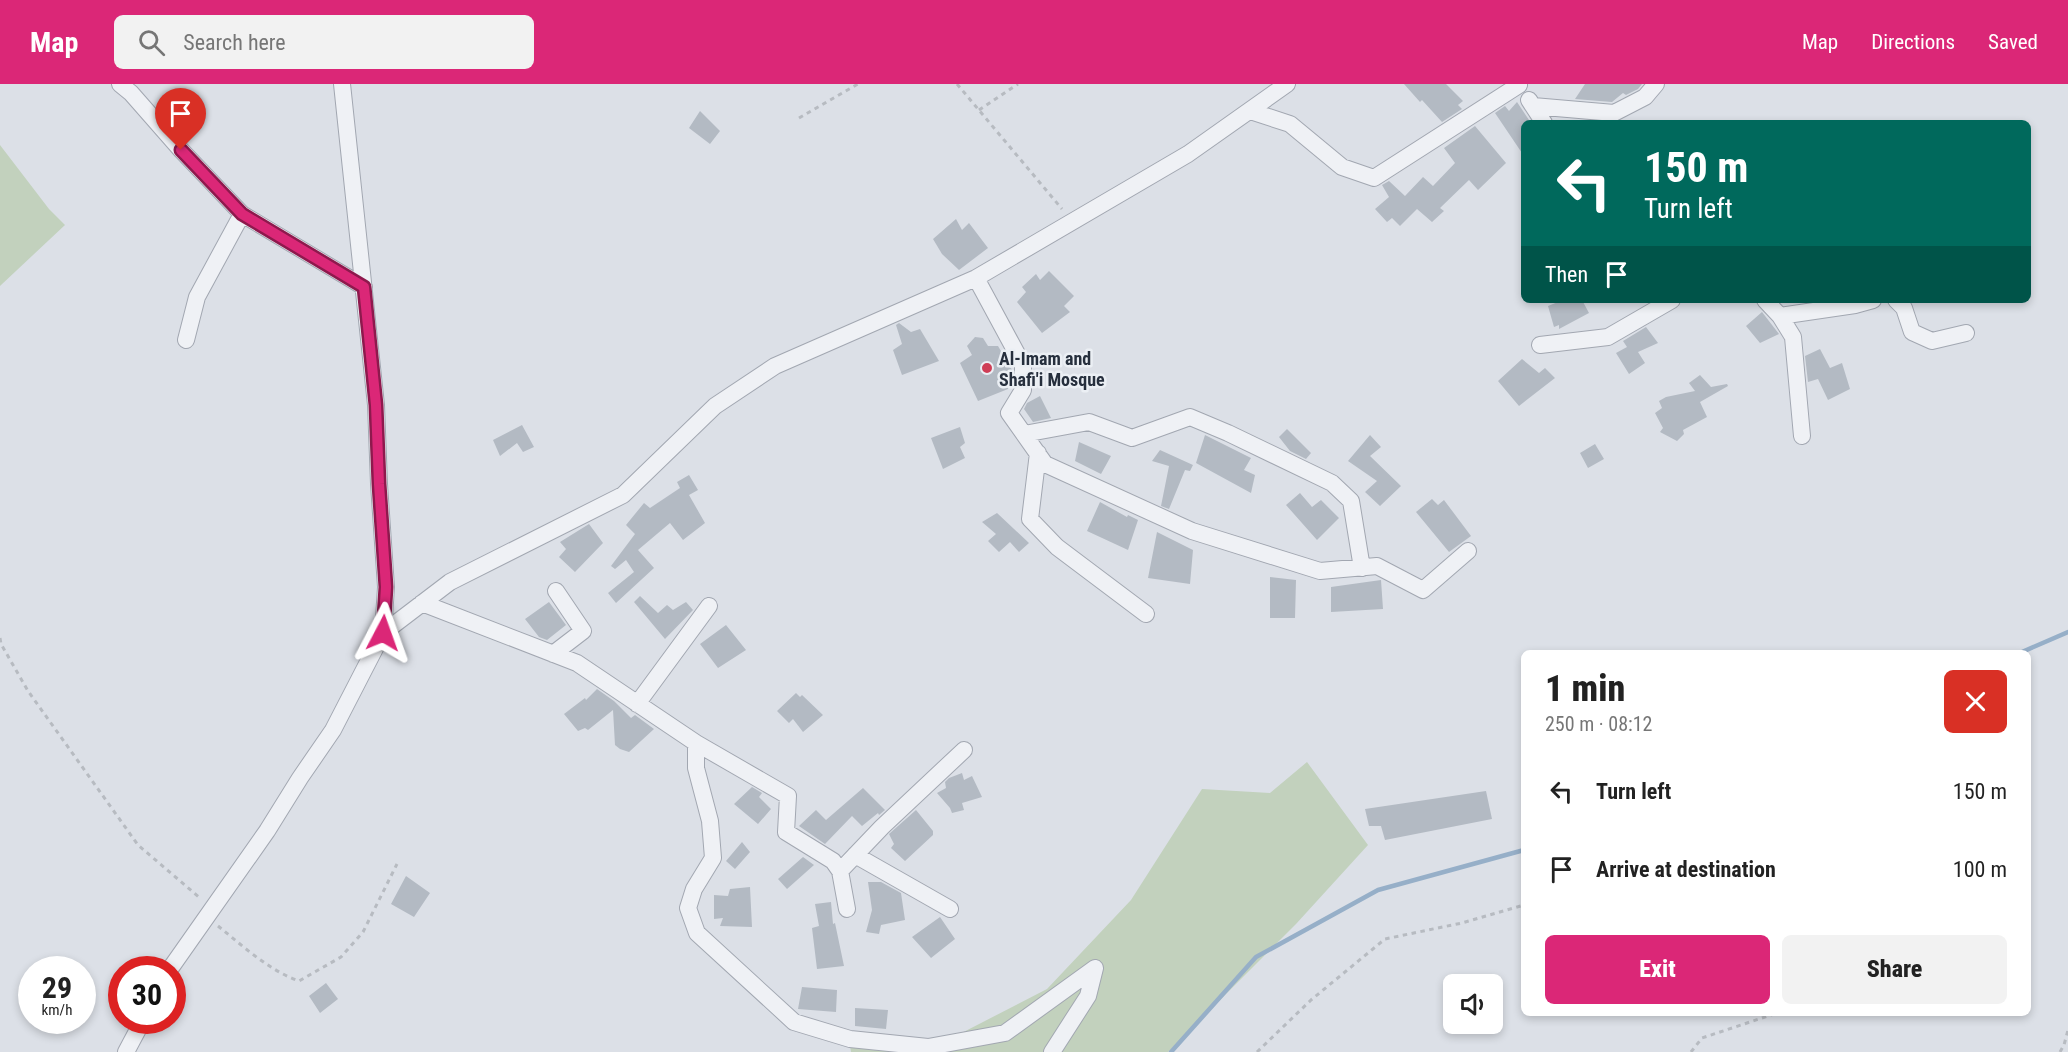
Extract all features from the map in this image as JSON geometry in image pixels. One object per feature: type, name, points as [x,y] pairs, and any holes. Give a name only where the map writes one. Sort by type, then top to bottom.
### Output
[{"type":"street","points":[[120,84],[131,93],[242,214],[364,287]]},
{"type":"street","points":[[342,84],[376,405],[386,587],[383,633]]},
{"type":"street","points":[[179,956],[267,831],[333,730],[361,671],[383,633],[450,582],[623,495],[716,406],[775,366],[976,278],[1188,154],[1287,84]]},
{"type":"street","points":[[1533,106],[1614,113],[1645,97],[1656,84]]},
{"type":"street","points":[[1250,111],[1290,124],[1342,167],[1374,178],[1518,85],[1543,120]]},
{"type":"street","points":[[186,339],[197,297],[242,214]]},
{"type":"street","points":[[976,278],[1023,365],[1023,390],[1010,413],[1046,464],[1192,531],[1320,571],[1377,566],[1423,590],[1468,550]]},
{"type":"street","points":[[1540,345],[1608,337],[1667,303]]},
{"type":"street","points":[[1768,303],[1780,316],[1793,337],[1802,436]]},
{"type":"street","points":[[1780,316],[1862,303]]},
{"type":"street","points":[[1899,303],[1904,308],[1912,332],[1932,341],[1966,333]]},
{"type":"street","points":[[1024,434],[1089,422],[1132,438],[1190,417],[1332,483],[1351,501],[1362,568]]},
{"type":"street","points":[[1038,453],[1030,519],[1057,547],[1146,614]]},
{"type":"street","points":[[553,654],[583,631],[556,591]]},
{"type":"street","points":[[422,603],[577,663],[696,743],[788,796],[786,832],[833,861],[840,871],[847,909]]},
{"type":"street","points":[[637,704],[709,606]]},
{"type":"street","points":[[696,743],[696,768],[710,821],[713,858],[694,889],[688,908],[697,933],[794,1022],[850,1039],[928,1047],[939,1046],[1005,1033],[1095,968],[1088,996],[1052,1052]]},
{"type":"street","points":[[840,871],[882,827],[964,750]]},
{"type":"street","points":[[855,855],[950,909]]},
{"type":"street","points":[[126,1052],[136,1034]]},
{"type":"path","points":[[799,118],[858,84]]},
{"type":"path","points":[[957,84],[1072,222]]},
{"type":"path","points":[[979,110],[1018,84]]},
{"type":"path","points":[[0,638],[28,692],[138,845],[260,960],[283,975],[299,981],[341,957],[363,932],[397,864]]},
{"type":"path","points":[[1257,1052],[1311,1000],[1385,939],[1462,923],[1521,906]]},
{"type":"path","points":[[1691,1052],[1702,1038],[1768,1016]]},
{"type":"path","points":[[2060,1052],[2068,1029]]},
{"type":"green space","points":[[0,145],[49,209],[65,225],[0,286]]},
{"type":"green space","points":[[1307,762],[1368,845],[1296,924],[1168,1052],[851,1052],[850,1046],[950,1039],[1047,989],[1131,900],[1202,789],[1270,793]]},
{"type":"building","points":[[1404,84],[1446,84],[1463,101],[1458,105],[1462,109],[1442,122]]},
{"type":"building","points":[[1585,84],[1642,84],[1638,89],[1626,95],[1623,93],[1612,102],[1575,99]]},
{"type":"building","points":[[1517,102],[1529,120],[1521,120],[1521,152],[1495,113],[1505,106],[1509,111]]},
{"type":"building","points":[[700,111],[720,131],[710,144],[689,128]]},
{"type":"building","points":[[1475,126],[1506,163],[1478,190],[1469,180],[1440,208],[1444,211],[1432,222],[1417,209],[1400,226],[1392,218],[1387,222],[1375,209],[1389,197],[1382,185],[1389,181],[1405,196],[1423,177],[1433,186],[1455,163],[1444,148]]},
{"type":"building","points":[[956,219],[962,230],[969,223],[988,248],[959,270],[942,254],[933,239]]},
{"type":"building","points":[[1049,271],[1074,296],[1064,306],[1070,312],[1042,333],[1017,302],[1026,292],[1022,287],[1036,274],[1040,280]]},
{"type":"building","points":[[1556,303],[1584,303],[1589,313],[1559,329],[1559,325],[1554,327],[1548,306]]},
{"type":"building","points":[[1762,312],[1779,334],[1760,343],[1746,326]]},
{"type":"building","points":[[899,323],[911,332],[920,329],[939,361],[902,375],[893,350],[902,344],[896,325]]},
{"type":"building","points":[[1646,327],[1658,343],[1638,352],[1645,363],[1629,374],[1616,353],[1627,347],[1623,341]]},
{"type":"building","name":"Al-Imam and Shafi'i Mosque","points":[[975,337],[983,338],[988,346],[998,346],[1012,370],[1008,389],[978,401],[960,363],[972,355],[967,346]]},
{"type":"building","points":[[1820,349],[1830,368],[1842,363],[1850,389],[1828,400],[1818,379],[1808,382],[1805,356]]},
{"type":"building","points":[[1522,359],[1539,373],[1545,368],[1555,378],[1519,406],[1498,381]]},
{"type":"building","points":[[1700,375],[1711,387],[1727,384],[1728,386],[1700,402],[1707,417],[1683,430],[1684,434],[1677,441],[1660,432],[1663,428],[1655,413],[1662,408],[1659,401],[1666,397],[1695,391],[1689,383]]},
{"type":"building","points":[[1040,396],[1051,418],[1033,422],[1024,409],[1027,403]]},
{"type":"building","points":[[522,425],[534,447],[523,452],[517,443],[500,456],[493,440]]},
{"type":"building","points":[[960,427],[965,443],[960,447],[965,458],[943,469],[931,438]]},
{"type":"building","points":[[1287,429],[1311,453],[1306,459],[1290,451],[1279,437]]},
{"type":"building","points":[[1205,435],[1251,458],[1244,470],[1255,475],[1251,493],[1196,463]]},
{"type":"building","points":[[1370,435],[1381,447],[1370,456],[1401,486],[1380,506],[1365,492],[1377,481],[1348,461]]},
{"type":"building","points":[[1079,442],[1111,456],[1101,474],[1075,461]]},
{"type":"building","points":[[1595,444],[1604,459],[1588,468],[1580,453]]},
{"type":"building","points":[[1160,450],[1193,465],[1190,471],[1185,470],[1169,509],[1161,506],[1169,466],[1152,461]]},
{"type":"building","points":[[689,475],[698,490],[689,495],[705,523],[683,540],[670,523],[638,550],[654,568],[616,603],[608,593],[634,572],[626,560],[615,569],[611,566],[635,534],[626,525],[644,503],[650,508],[680,488],[677,482]]},
{"type":"building","points":[[1300,493],[1312,507],[1321,500],[1339,518],[1317,540],[1286,505]]},
{"type":"building","points":[[1432,499],[1438,505],[1444,500],[1471,536],[1449,552],[1416,512]]},
{"type":"building","points":[[1100,502],[1127,517],[1128,515],[1138,520],[1128,550],[1087,531]]},
{"type":"building","points":[[997,513],[1029,543],[1019,552],[1010,542],[999,552],[988,541],[996,534],[982,522]]},
{"type":"building","points":[[589,524],[603,543],[575,572],[559,557],[566,549],[560,542]]},
{"type":"building","points":[[1157,532],[1193,550],[1190,584],[1148,578]]},
{"type":"building","points":[[1270,577],[1296,580],[1295,618],[1270,618]]},
{"type":"building","points":[[1381,580],[1383,609],[1331,612],[1331,587]]},
{"type":"building","points":[[640,596],[658,613],[667,605],[673,610],[686,602],[693,610],[665,639],[634,602]]},
{"type":"building","points":[[549,602],[566,625],[547,640],[539,637],[525,619]]},
{"type":"building","points":[[726,625],[746,650],[718,668],[700,644]]},
{"type":"building","points":[[597,689],[614,701],[631,718],[635,715],[654,729],[629,752],[615,745],[613,710],[588,730],[585,728],[578,731],[564,714],[585,698],[586,700]]},
{"type":"building","points":[[796,693],[800,697],[802,695],[823,715],[803,732],[793,719],[789,723],[777,711]]},
{"type":"building","points":[[962,773],[964,780],[972,776],[982,797],[962,803],[964,810],[952,813],[937,793],[946,788],[945,782],[949,778]]},
{"type":"building","points":[[752,787],[762,793],[759,797],[771,809],[758,824],[734,804]]},
{"type":"building","points":[[863,788],[885,810],[862,826],[852,816],[825,844],[799,826],[816,810],[826,820]]},
{"type":"building","points":[[1486,791],[1492,819],[1385,840],[1381,826],[1369,826],[1365,809]]},
{"type":"building","points":[[916,810],[933,831],[933,835],[905,861],[891,848],[894,844],[889,834]]},
{"type":"building","points":[[742,842],[750,852],[735,869],[726,861]]},
{"type":"building","points":[[803,857],[814,865],[787,889],[778,879]]},
{"type":"building","points":[[406,876],[430,893],[414,917],[391,904]]},
{"type":"building","points":[[868,882],[881,882],[901,893],[905,920],[881,925],[879,934],[866,932],[872,910]]},
{"type":"building","points":[[750,887],[752,927],[720,926],[723,918],[714,919],[714,895],[728,896],[730,889]]},
{"type":"building","points":[[831,902],[833,924],[835,923],[844,966],[817,969],[812,928],[819,926],[815,904]]},
{"type":"building","points":[[940,917],[955,939],[931,958],[912,937]]},
{"type":"building","points":[[326,983],[338,999],[320,1013],[309,996]]},
{"type":"building","points":[[802,987],[837,990],[836,1012],[798,1009]]},
{"type":"building","points":[[855,1008],[888,1010],[886,1029],[855,1026]]},
{"type":"waterway","points":[[2027,650],[2068,632]]},
{"type":"waterway","points":[[1171,1052],[1256,957],[1378,890],[1521,851]]},
{"type":"place","name":"Al-Imam and Shafi'i Mosque","points":[[987,368]]},
{"type":"route","points":[[181,150],[242,214],[364,287],[376,405],[386,587],[383,633]]}]
